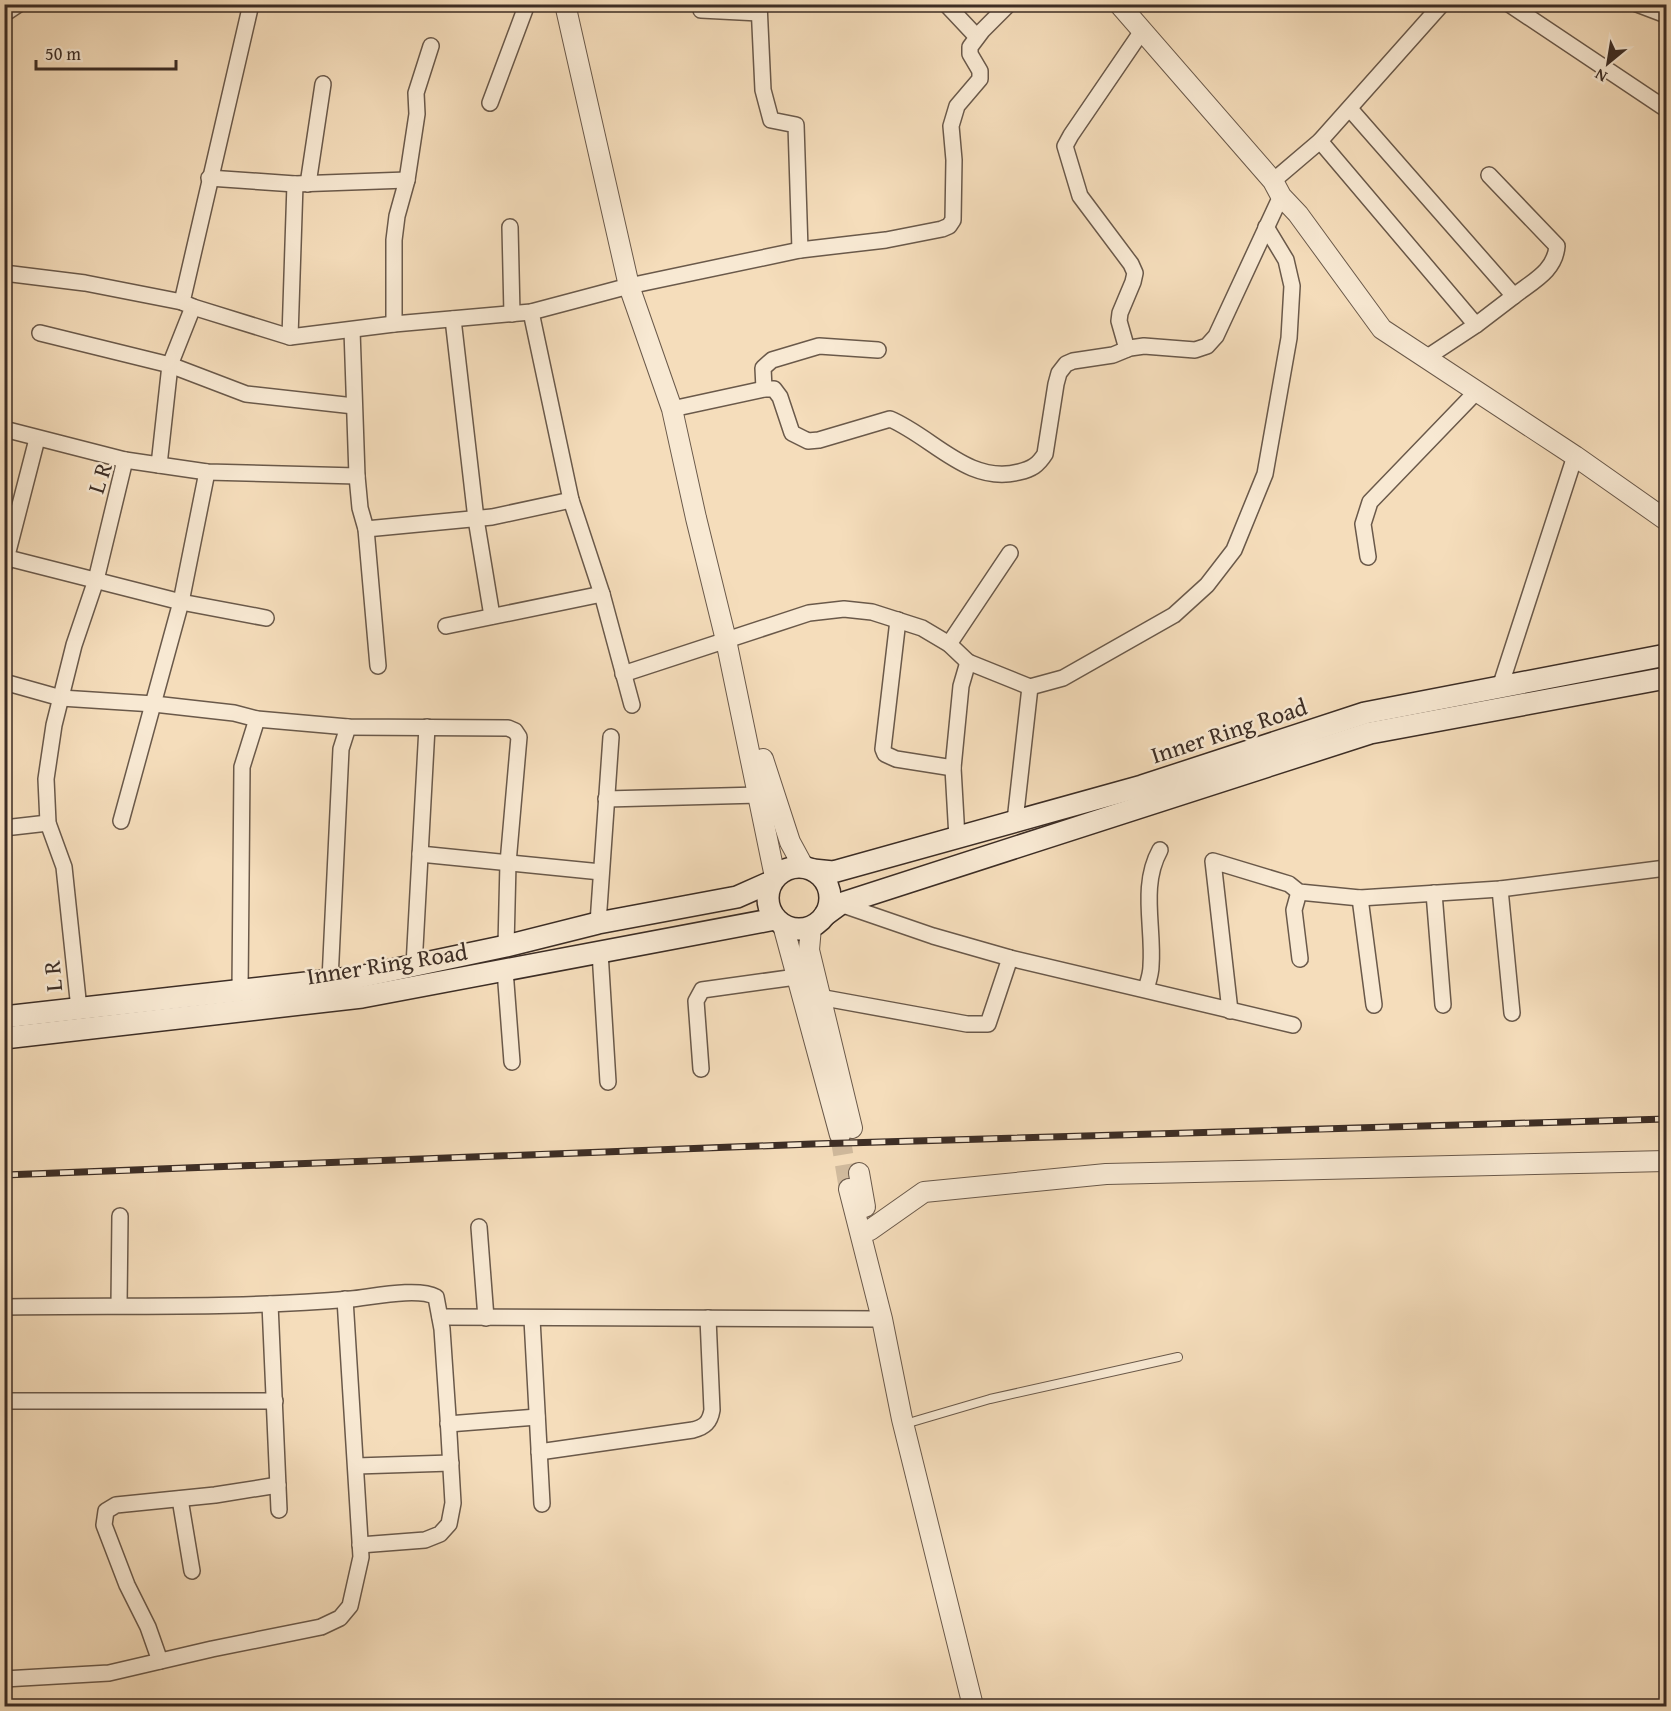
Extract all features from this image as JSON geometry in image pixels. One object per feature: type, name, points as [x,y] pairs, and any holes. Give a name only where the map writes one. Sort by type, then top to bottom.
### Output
[{"type":"main road","name":"Inner Ring Road","points":[[808,868],[833,872],[957,838],[1142,786],[1365,713],[1666,655]]},
{"type":"main road","name":"Inner Ring Road","points":[[825,915],[1371,733],[1666,678]]},
{"type":"main road","points":[[792,867],[808,868],[821,876],[830,895],[825,915],[801,930],[779,922],[767,903],[767,893],[773,880],[782,870],[792,867]]},
{"type":"main road","name":"Inner Ring Road","points":[[4,1017],[330,980],[414,966],[506,946],[598,922],[737,897],[773,880]]},
{"type":"main road","name":"Inner Ring Road","points":[[4,1038],[362,997],[600,952],[779,922]]},
{"type":"street","points":[[4,14],[18,4]]},
{"type":"street","points":[[159,465],[170,365],[188,305],[209,178],[247,29],[251,4]]},
{"type":"street","points":[[490,102],[527,4]]},
{"type":"street","points":[[565,4],[629,286],[672,409],[728,648],[759,795],[773,880]]},
{"type":"street","points":[[700,4],[701,9],[759,9],[763,90],[771,120],[796,125],[800,250]]},
{"type":"street","points":[[946,4],[977,38]]},
{"type":"street","points":[[4,273],[84,283],[188,305],[290,337],[394,324],[531,312],[629,286],[800,250],[886,240],[942,229],[949,226],[953,220],[954,160],[951,126],[957,106],[980,80],[980,71],[970,54],[970,47],[1009,4]]},
{"type":"street","points":[[1119,4],[1277,188],[1383,330],[1666,518]]},
{"type":"street","points":[[672,409],[764,389],[774,389],[780,397],[792,433],[808,441],[819,440],[890,419],[903,424],[956,461],[986,473],[1012,474],[1029,470],[1039,463],[1045,454],[1056,384],[1059,373],[1066,364],[1144,346],[1195,350],[1207,346],[1216,336],[1266,227],[1277,188],[1442,4]]},
{"type":"street","points":[[1509,4],[1666,109]]},
{"type":"street","points":[[1637,4],[1666,15]]},
{"type":"street","points":[[1128,349],[1119,321],[1134,273],[1131,264],[1080,196],[1065,146],[1142,31]]},
{"type":"street","points":[[394,324],[394,240],[397,216],[407,180],[416,122],[416,93],[432,46]]},
{"type":"street","points":[[290,337],[302,184],[323,84]]},
{"type":"street","points":[[1350,109],[1514,296]]},
{"type":"street","points":[[1320,141],[1476,326]]},
{"type":"street","points":[[1426,358],[1476,326],[1549,269],[1556,258],[1557,246],[1490,175]]},
{"type":"street","points":[[209,178],[302,184],[407,180]]},
{"type":"street","points":[[510,227],[513,314]]},
{"type":"street","points":[[623,674],[728,648],[809,613],[844,609],[872,612],[922,628],[949,644],[968,662],[1030,687],[1063,678],[1174,615],[1207,585],[1234,550],[1265,474],[1289,338],[1292,286],[1286,260],[1266,227]]},
{"type":"street","points":[[531,312],[571,500],[602,594],[632,705]]},
{"type":"street","points":[[453,319],[476,519],[492,616]]},
{"type":"street","points":[[352,330],[357,476],[360,508],[366,529],[378,666]]},
{"type":"street","points":[[40,333],[170,365],[246,394],[354,406]]},
{"type":"street","points":[[764,389],[763,368],[767,363],[782,357],[819,346],[878,350]]},
{"type":"street","points":[[1368,557],[1363,524],[1370,502],[1476,392]]},
{"type":"street","points":[[4,429],[125,460]]},
{"type":"street","points":[[37,439],[5,561],[96,580],[181,602],[266,618]]},
{"type":"street","points":[[1500,687],[1575,456]]},
{"type":"street","name":"L R","points":[[79,1009],[64,867],[48,823],[46,779],[54,724],[75,645],[96,580],[125,460],[207,472],[357,476]]},
{"type":"street","points":[[121,821],[181,602],[207,472]]},
{"type":"street","points":[[366,529],[476,519],[571,500]]},
{"type":"street","points":[[949,644],[1010,553]]},
{"type":"street","points":[[446,626],[602,594]]},
{"type":"street","points":[[898,620],[883,749],[885,754],[896,759],[953,768]]},
{"type":"street","points":[[728,648],[790,842],[808,868]]},
{"type":"street","points":[[957,838],[953,768],[961,687],[968,662]]},
{"type":"street","points":[[4,682],[61,698],[154,704],[234,713],[257,719],[348,727],[508,728],[515,731],[519,737],[508,862],[506,946]]},
{"type":"street","points":[[1015,821],[1030,687]]},
{"type":"street","points":[[240,990],[242,767],[257,719]]},
{"type":"street","points":[[330,980],[341,748],[348,727]]},
{"type":"street","points":[[414,966],[427,727]]},
{"type":"street","points":[[598,922],[611,737]]},
{"type":"street","points":[[606,799],[759,795]]},
{"type":"street","points":[[4,828],[48,823]]},
{"type":"street","points":[[1146,989],[1151,968],[1149,889],[1153,864],[1161,850]]},
{"type":"street","points":[[420,854],[601,872]]},
{"type":"street","points":[[1230,1011],[1213,861],[1289,885],[1299,892],[1360,898],[1500,889],[1666,868]]},
{"type":"street","points":[[1500,889],[1512,1013]]},
{"type":"street","points":[[1299,892],[1294,910],[1300,959]]},
{"type":"street","points":[[1434,893],[1443,1005]]},
{"type":"street","points":[[1360,898],[1374,1005]]},
{"type":"street","points":[[779,922],[846,1131],[809,950],[825,915],[933,936],[1010,958],[1293,1025]]},
{"type":"street","points":[[600,952],[608,1082]]},
{"type":"street","points":[[819,997],[967,1024],[988,1024],[1010,958]]},
{"type":"street","points":[[505,970],[512,1062]]},
{"type":"street","points":[[701,1069],[696,1001],[702,990],[796,977]]},
{"type":"street","points":[[870,1230],[924,1192],[1106,1174],[1666,1161]]},
{"type":"street","points":[[903,1422],[870,1230],[854,1181],[903,1422],[973,1707]]},
{"type":"street","points":[[119,1305],[120,1216]]},
{"type":"street","points":[[479,1227],[486,1318]]},
{"type":"street","points":[[4,1306],[270,1304],[405,1294],[429,1294],[436,1297],[440,1317],[451,1462],[453,1503],[449,1524],[440,1534],[425,1540],[360,1545]]},
{"type":"street","points":[[4,1679],[109,1673],[321,1627],[340,1618],[350,1606],[361,1557],[345,1299]]},
{"type":"street","points":[[270,1304],[279,1510]]},
{"type":"street","points":[[440,1317],[882,1319]]},
{"type":"street","points":[[539,1452],[693,1431],[706,1425],[711,1418],[712,1410],[708,1318]]},
{"type":"street","points":[[532,1319],[542,1504]]},
{"type":"street","points":[[4,1401],[274,1401]]},
{"type":"street","points":[[448,1424],[537,1417]]},
{"type":"street","points":[[356,1466],[451,1462]]},
{"type":"street","points":[[160,1661],[148,1627],[127,1585],[104,1525],[104,1515],[116,1505],[180,1499],[278,1485]]},
{"type":"street","points":[[180,1499],[192,1571]]},
{"type":"lane","points":[[903,1422],[990,1399],[1178,1357]]},
{"type":"tunnel","points":[[840,1135],[849,1189]]},
{"type":"railway","points":[[4,1175],[812,1144],[1666,1119]]}]
